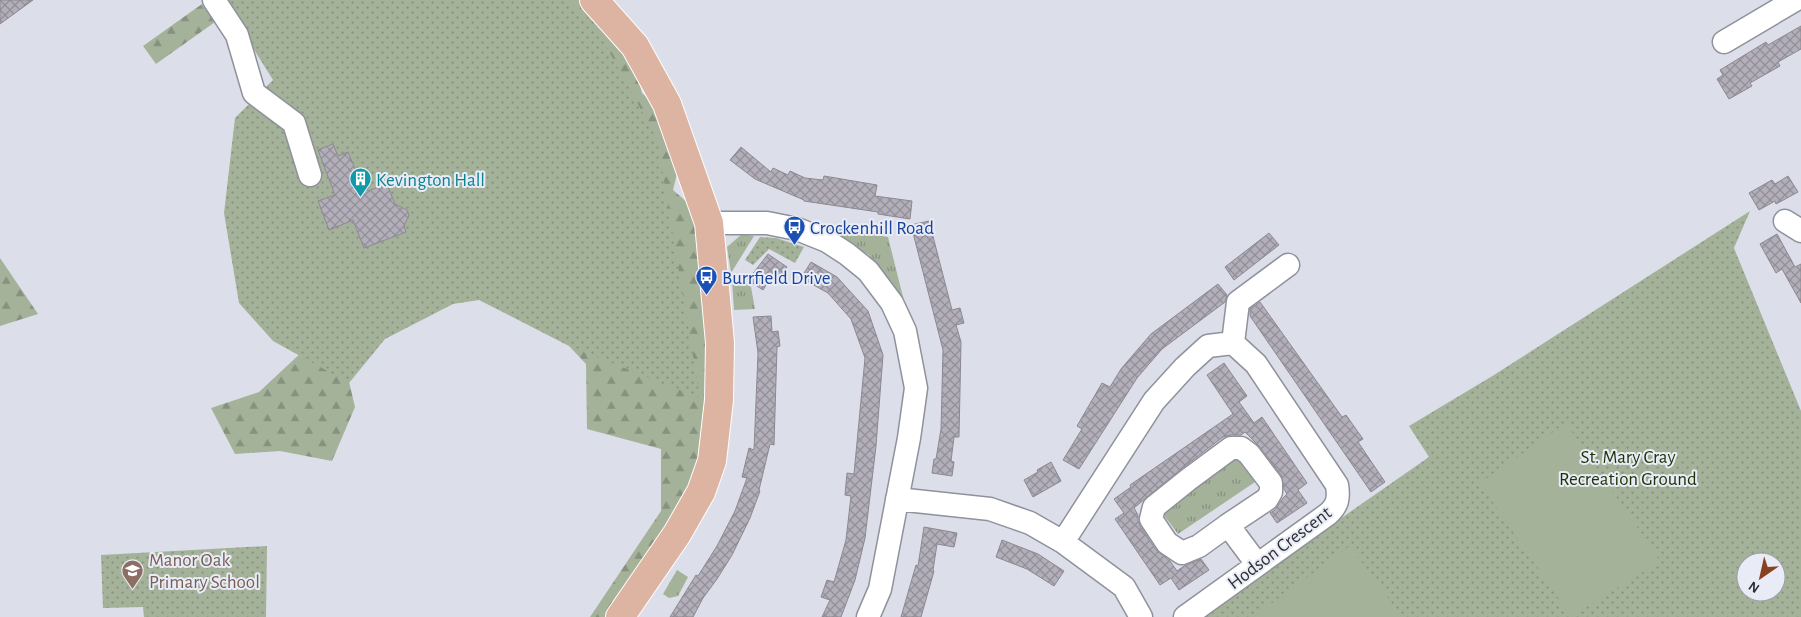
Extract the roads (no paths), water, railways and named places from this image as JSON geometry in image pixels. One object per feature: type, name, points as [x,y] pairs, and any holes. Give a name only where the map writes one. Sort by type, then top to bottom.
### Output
[{"type":"main road","points":[[594,0],[635,46],[667,104],[709,223],[720,343],[719,400],[712,461],[701,492],[677,534],[620,617]]},
{"type":"street","points":[[214,0],[237,35],[254,93],[294,123],[310,175]]},
{"type":"street","points":[[1724,42],[1795,0]]},
{"type":"street","points":[[709,223],[767,223],[797,229],[827,241],[848,254],[868,272],[892,303],[905,331],[916,388],[909,438],[880,588],[868,617]]},
{"type":"street","points":[[1064,542],[1154,401],[1185,367],[1208,346],[1233,343],[1238,302],[1288,265]]},
{"type":"street","name":"Hodson Crescent","points":[[1185,617],[1256,564],[1328,514],[1335,508],[1339,497],[1337,485],[1256,364],[1233,343]]},
{"type":"street","points":[[1231,448],[1241,448],[1249,454],[1271,483],[1271,492],[1267,499],[1228,525],[1199,546],[1182,553],[1167,543],[1152,519],[1154,507],[1189,479],[1231,448]]},
{"type":"street","points":[[897,499],[990,509],[1030,523],[1064,542],[1124,587],[1140,617]]},
{"type":"street","points":[[1228,525],[1256,564]]},
{"type":"place","name":"Kevington Hall","points":[[360,198]]},
{"type":"place","name":"Crockenhill Road","points":[[794,246]]},
{"type":"place","name":"Burrfield Drive","points":[[706,296]]},
{"type":"place","name":"Manor Oak Primary School","points":[[133,589]]},
{"type":"park label","name":"St. Mary Cray Recreation Ground","points":[[1628,467]]}]
